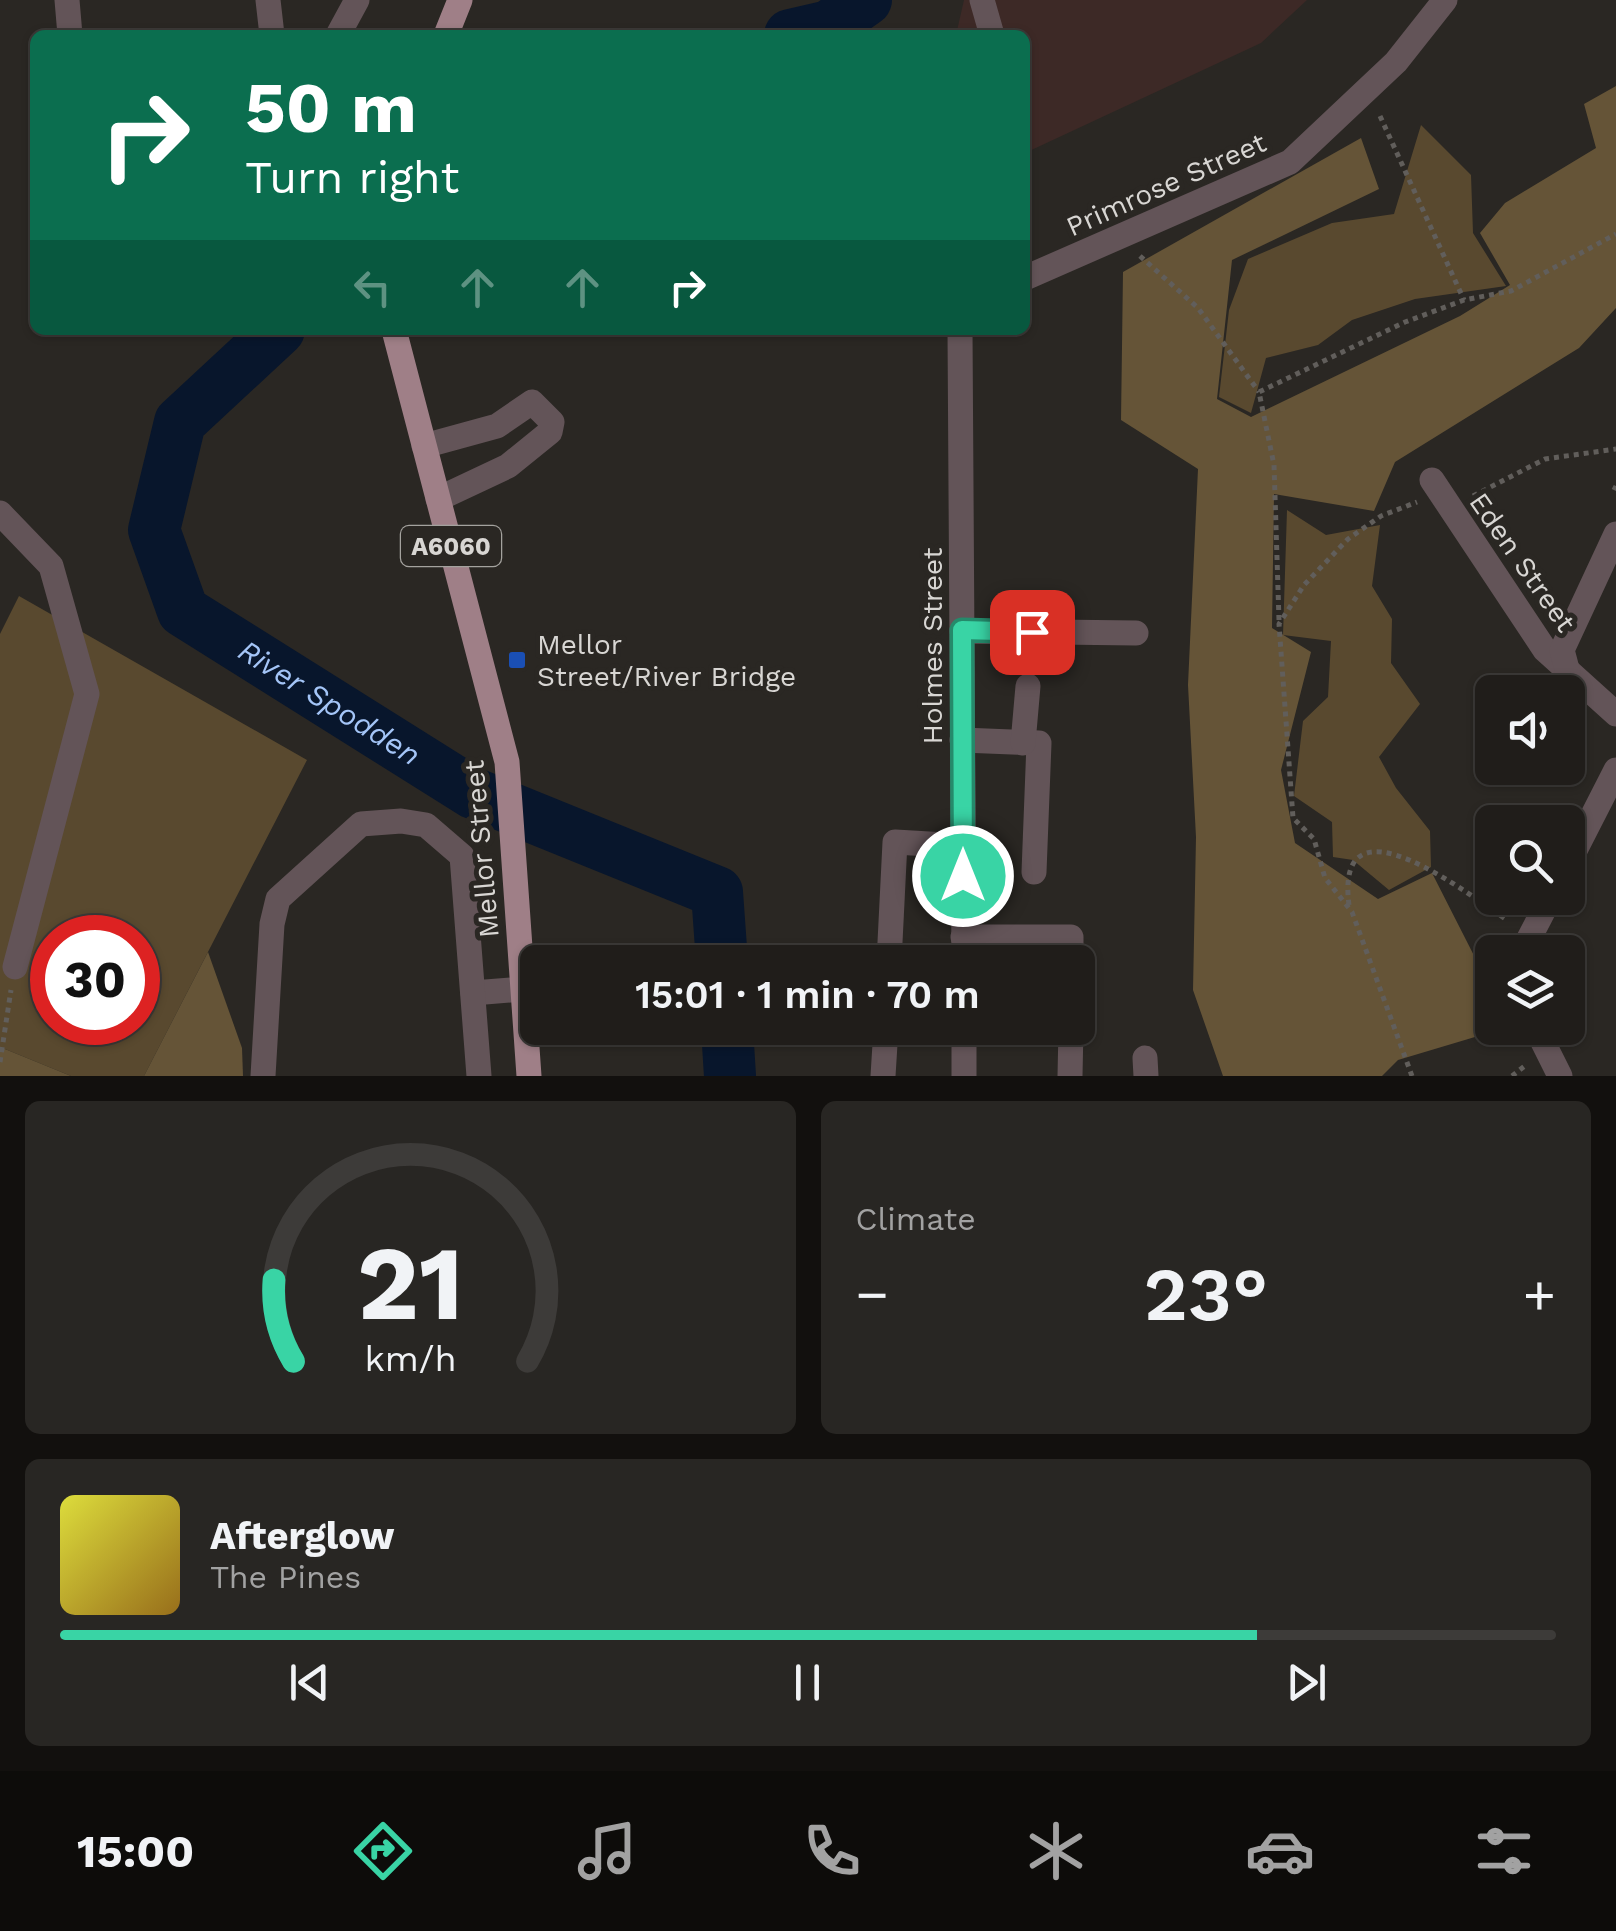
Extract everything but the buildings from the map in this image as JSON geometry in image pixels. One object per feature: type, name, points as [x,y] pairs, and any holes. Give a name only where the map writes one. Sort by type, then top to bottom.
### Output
[{"type":"main road","points":[[448,30],[460,0]]},
{"type":"main road","name":"Mellor Street","points":[[395,335],[507,762],[520,945]]},
{"type":"main road","name":"Mellor Street","points":[[526,1045],[528,1076]]},
{"type":"street","points":[[67,0],[70,30]]},
{"type":"street","points":[[268,0],[271,30]]},
{"type":"street","points":[[341,30],[357,0]]},
{"type":"street","points":[[982,0],[991,30]]},
{"type":"street","name":"Primrose Street","points":[[1030,276],[1290,162],[1396,62],[1445,0]]},
{"type":"street","name":"Holmes Street","points":[[960,335],[964,945]]},
{"type":"street","points":[[424,446],[497,426],[532,402],[552,422],[550,432],[508,466],[438,498]]},
{"type":"street","name":"Eden Street","points":[[1441,497],[1545,650],[1616,714]]},
{"type":"street","points":[[0,513],[51,566],[87,694],[15,967]]},
{"type":"street","points":[[1568,673],[1562,650],[1616,534]]},
{"type":"street","points":[[962,630],[1136,633]]},
{"type":"street","points":[[1023,742],[1028,686]]},
{"type":"street","points":[[962,740],[1040,742],[1034,872]]},
{"type":"street","points":[[1585,831],[1616,770]]},
{"type":"street","points":[[264,1076],[272,924],[278,899],[361,824],[401,820],[426,825],[462,856],[480,1076]]},
{"type":"street","points":[[890,945],[895,842],[963,846]]},
{"type":"street","points":[[1006,945],[1072,937],[1072,945]]},
{"type":"street","points":[[472,993],[520,989]]},
{"type":"street","points":[[883,1076],[885,1045]]},
{"type":"street","points":[[964,1045],[964,1076]]},
{"type":"street","points":[[1070,1076],[1071,1045]]},
{"type":"street","points":[[1544,1045],[1560,1076]]},
{"type":"path","points":[[1367,89],[1464,300]]},
{"type":"path","points":[[1259,392],[1406,322],[1464,300],[1511,291],[1616,234]]},
{"type":"path","points":[[1115,238],[1198,308],[1259,392],[1274,465],[1281,575],[1278,624],[1293,818],[1314,838],[1325,878],[1350,909]]},
{"type":"path","points":[[1278,624],[1304,585],[1348,540],[1403,506],[1441,497],[1545,460],[1616,449]]},
{"type":"path","points":[[1412,1076],[1350,909],[1346,886],[1352,866],[1364,855],[1380,850],[1397,852],[1513,935]]},
{"type":"path","points":[[0,1062],[15,967]]},
{"type":"shaded area","points":[[964,0],[1307,0],[1261,43],[1030,151],[1030,30],[957,30]]},
{"type":"shaded area","points":[[1616,86],[1616,308],[1579,348],[1395,462],[1374,511],[1274,494],[1272,628],[1311,652],[1281,770],[1295,843],[1378,899],[1432,873],[1475,958],[1475,1037],[1398,1060],[1382,1076],[1223,1076],[1193,990],[1196,837],[1188,685],[1198,469],[1121,420],[1123,272],[1361,138],[1379,189],[1232,260],[1217,399],[1251,417],[1460,316],[1510,285],[1480,233],[1505,203],[1596,148],[1584,104]]},
{"type":"shaded area","points":[[1421,125],[1471,175],[1473,233],[1506,286],[1415,299],[1352,320],[1318,345],[1266,358],[1251,413],[1219,397],[1229,310],[1248,259],[1332,223],[1394,214]]},
{"type":"shaded area","points":[[1287,510],[1326,535],[1380,525],[1372,586],[1392,619],[1391,663],[1420,704],[1379,757],[1396,788],[1430,831],[1431,867],[1389,890],[1353,860],[1333,857],[1332,822],[1294,796],[1303,721],[1328,697],[1331,641],[1283,635]]},
{"type":"shaded area","points":[[19,596],[307,760],[160,1045],[160,915],[30,915],[30,1045],[160,1045],[144,1076],[71,1076],[0,1047],[0,634]]},
{"type":"shaded area","points":[[208,952],[242,1048],[243,1076],[144,1076]]},
{"type":"shaded area","points":[[0,1047],[71,1076],[0,1076]]},
{"type":"waterway","name":"River Spodden","points":[[812,30],[829,26],[866,0]]},
{"type":"waterway","name":"River Spodden","points":[[274,335],[180,422],[154,530],[183,611],[473,793],[717,892],[721,945]]},
{"type":"waterway","name":"River Spodden","points":[[728,1045],[730,1076]]},
{"type":"place","name":"Mellor Street/River Bridge","points":[[517,660]]},
{"type":"route","points":[[963,876],[962,630],[1032,632]]}]
